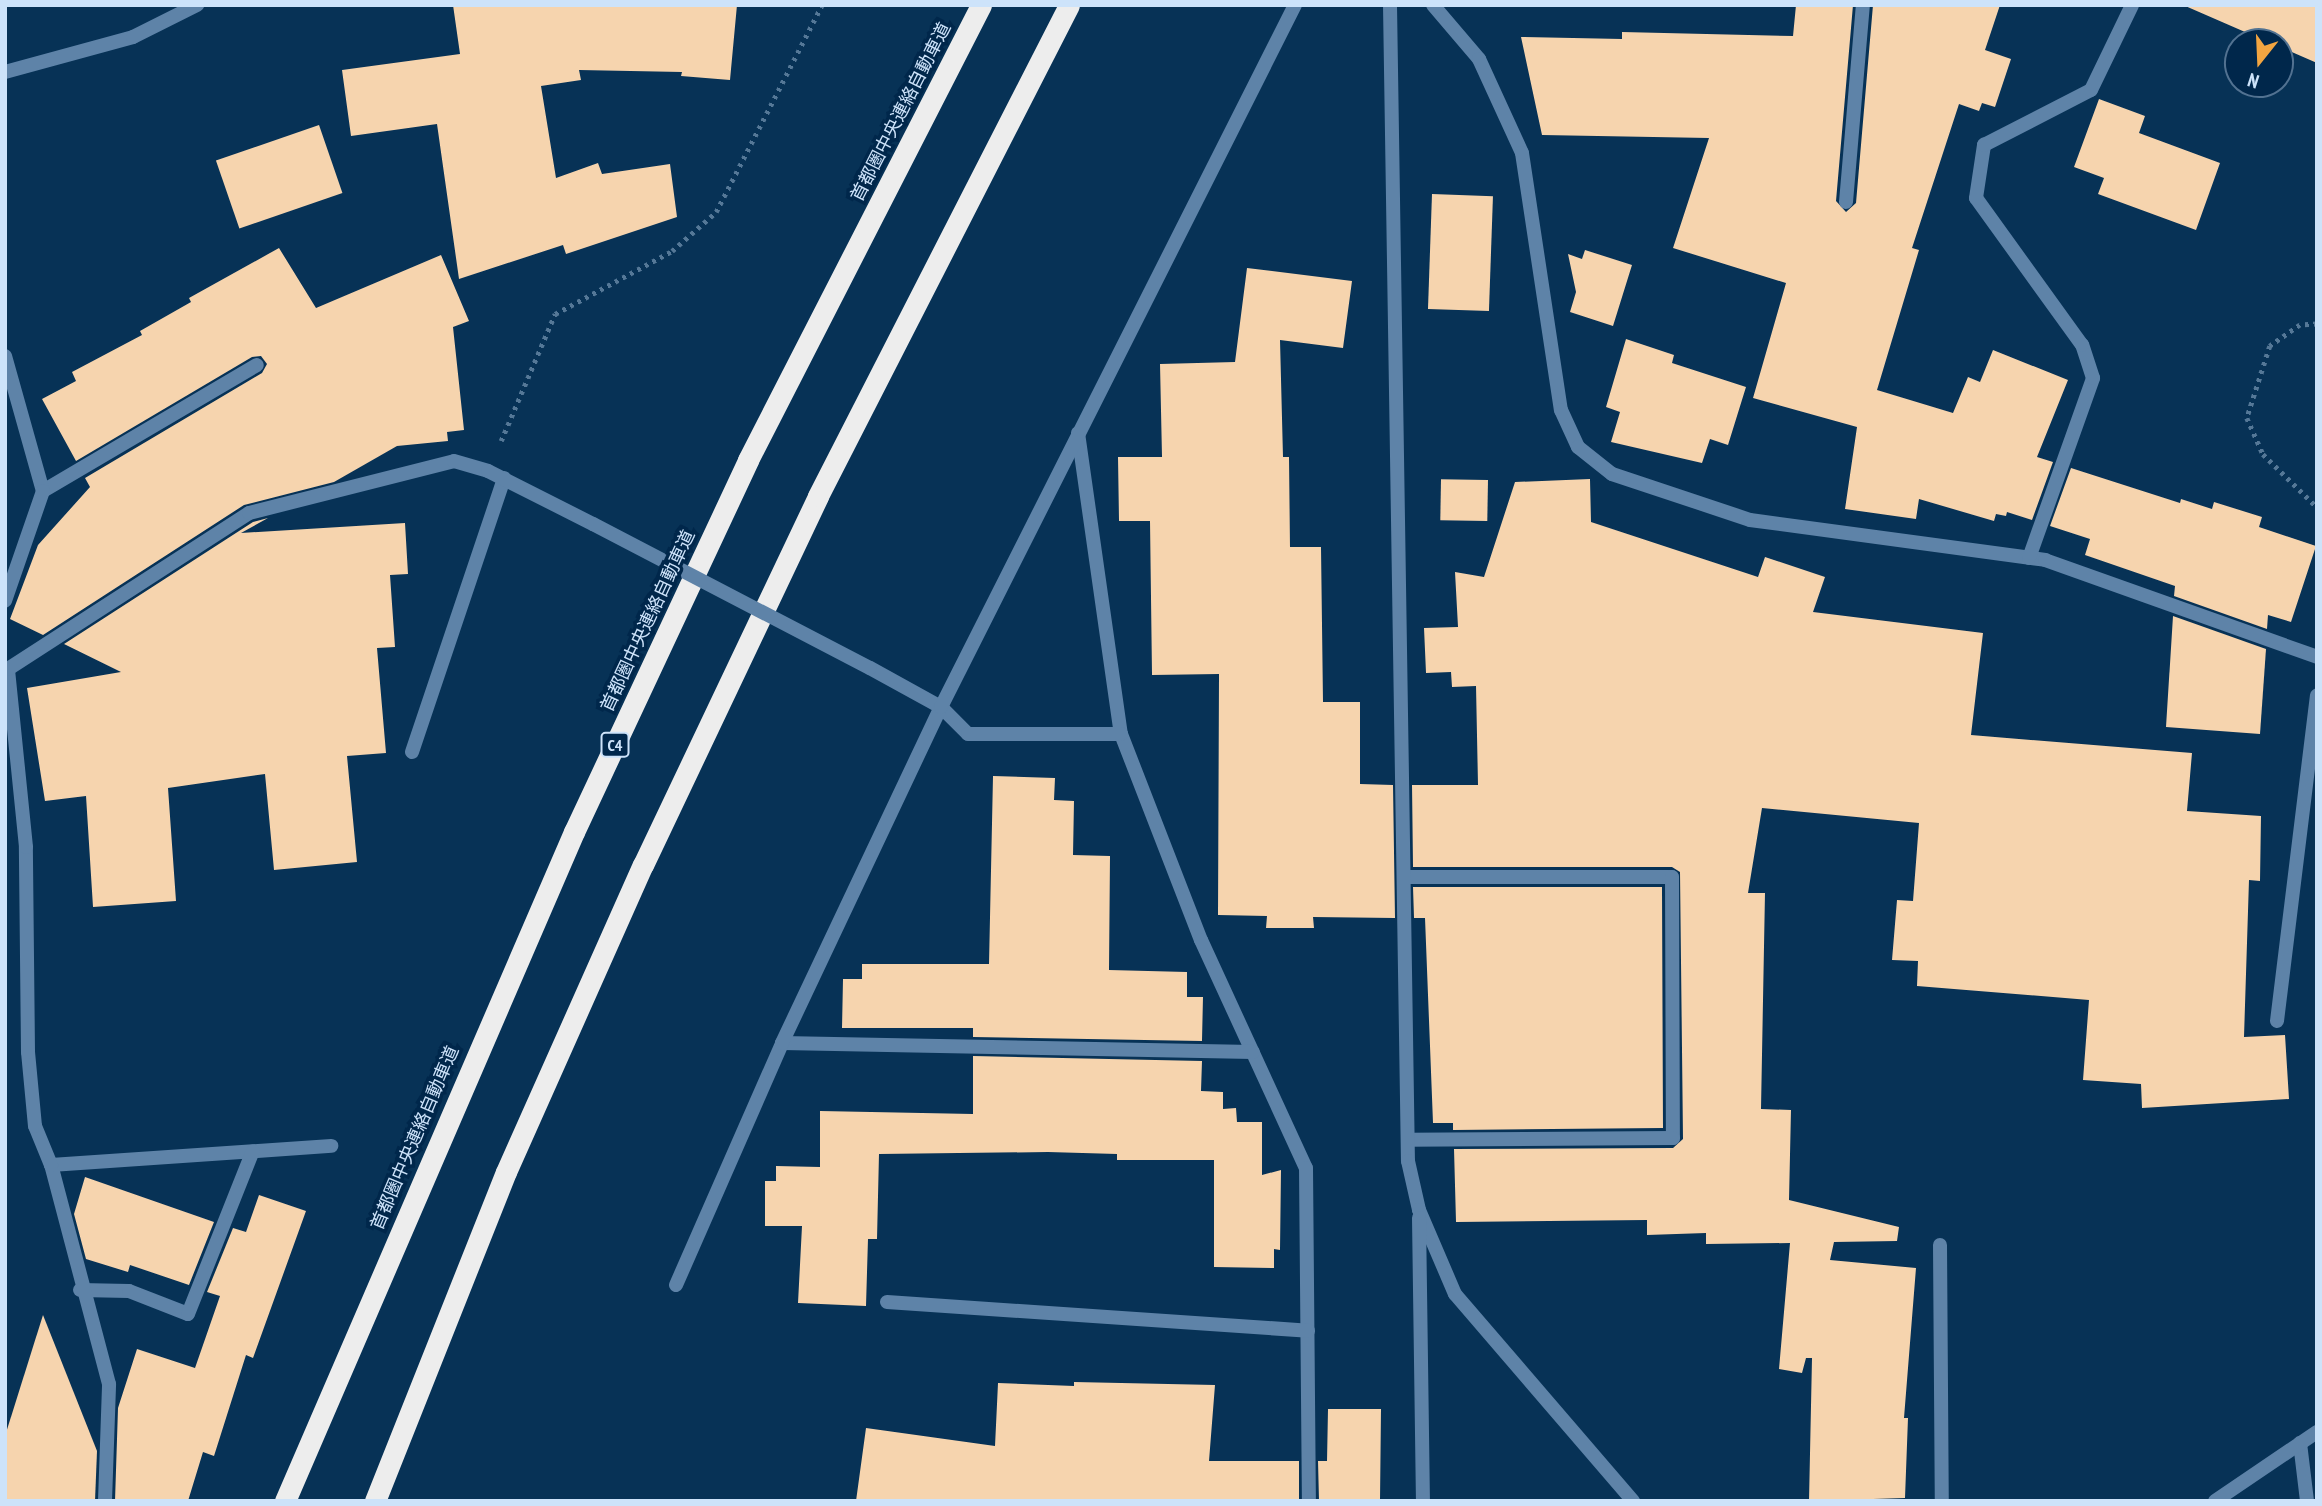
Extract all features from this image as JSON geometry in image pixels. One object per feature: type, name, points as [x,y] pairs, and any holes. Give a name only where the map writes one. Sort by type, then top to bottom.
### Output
[{"type":"highway","name":"首都圏中央連絡自動車道","points":[[285,1501],[574,832],[748,460],[981,5]]},
{"type":"highway","points":[[375,1501],[506,1172],[643,864],[818,496],[1069,5]]},
{"type":"street","points":[[5,72],[133,37],[197,5]]},
{"type":"street","points":[[676,1284],[782,1043],[941,707],[1295,5]]},
{"type":"street","points":[[1390,5],[1408,1140],[1419,1210],[1423,1501]]},
{"type":"street","points":[[1433,5],[1479,59],[1522,153],[1561,410],[1578,447],[1612,474],[1750,520],[2029,558],[2317,657]]},
{"type":"street","points":[[1846,202],[1863,5]]},
{"type":"street","points":[[2029,558],[2093,379],[2082,345],[1976,198],[1984,145],[2091,90],[2132,5]]},
{"type":"street","points":[[5,356],[43,491],[5,601]]},
{"type":"street","points":[[43,491],[257,365]]},
{"type":"street","points":[[1078,433],[1121,734],[1201,940],[1306,1168],[1309,1501]]},
{"type":"street","points":[[105,1501],[109,1384],[80,1290],[51,1165],[35,1126],[28,1052],[26,847],[7,666],[249,513],[454,461],[504,478],[870,668],[941,707],[968,734],[1121,734]]},
{"type":"street","points":[[412,752],[504,478]]},
{"type":"street","points":[[2277,1021],[2317,695]]},
{"type":"street","points":[[1404,877],[1672,877],[1673,1138],[1408,1140]]},
{"type":"street","points":[[782,1043],[1253,1052]]},
{"type":"street","points":[[51,1165],[331,1146]]},
{"type":"street","points":[[80,1290],[129,1292],[188,1314],[253,1151]]},
{"type":"street","points":[[1419,1210],[1455,1294],[1633,1501]]},
{"type":"street","points":[[1940,1245],[1942,1501]]},
{"type":"street","points":[[887,1302],[1308,1331]]},
{"type":"street","points":[[2214,1501],[2317,1432]]},
{"type":"street","points":[[2300,1443],[2307,1501]]},
{"type":"path","points":[[488,471],[555,314],[672,251],[716,212],[822,5]]},
{"type":"path","points":[[2317,324],[2300,325],[2270,346],[2247,418],[2263,454],[2317,507]]},
{"type":"building","points":[[453,5],[737,5],[730,80],[681,76],[682,72],[579,70],[581,80],[541,86],[556,178],[598,163],[602,174],[670,164],[677,217],[566,254],[563,245],[459,279],[437,124],[351,136],[342,70],[460,54]]},
{"type":"building","points":[[1796,5],[1853,5],[1836,201],[1846,212],[1856,203],[1873,5],[2000,5],[1985,50],[2011,59],[1995,107],[1982,103],[1979,111],[1959,104],[1912,248],[1919,250],[1877,390],[1953,413],[1968,377],[1980,382],[1993,350],[2068,380],[2037,457],[2053,462],[2032,520],[2007,512],[2006,516],[1996,514],[1994,521],[1919,499],[1916,519],[1845,509],[1857,427],[1753,398],[1786,283],[1673,248],[1709,138],[1542,135],[1521,37],[1622,39],[1622,32],[1793,36]]},
{"type":"building","points":[[2183,5],[2317,5],[2317,63],[2294,53],[2294,28],[2236,28]]},
{"type":"building","points":[[2099,99],[2145,116],[2139,133],[2220,163],[2196,230],[2098,194],[2104,178],[2074,167]]},
{"type":"building","points":[[319,125],[342,193],[239,229],[216,160]]},
{"type":"building","points":[[1432,194],[1493,196],[1489,311],[1428,309]]},
{"type":"building","points":[[279,248],[316,308],[441,255],[469,321],[453,327],[464,430],[447,432],[448,441],[397,446],[334,482],[244,505],[43,635],[10,619],[38,545],[90,487],[85,478],[262,373],[267,364],[261,356],[252,357],[76,461],[42,399],[76,381],[72,372],[142,335],[140,331],[191,302],[189,298]]},
{"type":"building","points":[[1585,250],[1632,265],[1613,326],[1570,312],[1576,292],[1568,254],[1582,259]]},
{"type":"building","points":[[1247,268],[1352,281],[1343,348],[1280,340],[1283,457],[1289,457],[1290,547],[1321,547],[1323,702],[1360,702],[1360,784],[1393,785],[1395,918],[1313,917],[1314,928],[1266,928],[1267,916],[1218,915],[1219,674],[1152,675],[1150,521],[1119,521],[1118,457],[1162,457],[1160,364],[1235,362]]},
{"type":"building","points":[[1626,339],[1674,355],[1672,363],[1746,387],[1728,445],[1710,439],[1702,463],[1611,442],[1620,412],[1606,407]]},
{"type":"building","points":[[2071,468],[2180,503],[2181,499],[2212,509],[2214,502],[2262,517],[2259,527],[2316,546],[2291,622],[2268,615],[2267,629],[2174,596],[2175,586],[2085,555],[2090,539],[2050,526]]},
{"type":"building","points":[[1441,479],[1488,480],[1487,521],[1440,520]]},
{"type":"building","points":[[1590,479],[1591,522],[1758,577],[1765,557],[1825,577],[1813,612],[1983,633],[1971,735],[2192,753],[2187,811],[2261,816],[2260,881],[2249,880],[2244,1037],[2285,1035],[2289,1099],[2142,1108],[2141,1084],[2083,1080],[2089,1000],[1917,986],[1918,961],[1892,960],[1897,900],[1913,901],[1919,823],[1762,808],[1748,893],[1765,893],[1761,1109],[1791,1110],[1789,1200],[1899,1227],[1897,1241],[1834,1242],[1830,1260],[1916,1268],[1904,1418],[1908,1418],[1905,1498],[1809,1501],[1812,1358],[1806,1358],[1802,1373],[1779,1369],[1790,1243],[1706,1244],[1706,1233],[1647,1235],[1647,1220],[1456,1222],[1454,1149],[1673,1148],[1683,1139],[1680,872],[1672,867],[1413,867],[1412,785],[1478,785],[1476,686],[1452,687],[1451,672],[1426,673],[1424,628],[1458,627],[1455,572],[1484,577],[1515,482]]},
{"type":"building","points":[[268,518],[241,533],[405,523],[408,574],[390,575],[395,647],[377,648],[386,753],[347,756],[357,862],[274,870],[265,774],[168,788],[176,901],[93,907],[86,796],[45,801],[27,688],[121,672],[64,644],[253,522]]},
{"type":"building","points":[[2173,616],[2266,649],[2260,734],[2166,727]]},
{"type":"building","points":[[993,776],[1055,778],[1054,800],[1074,801],[1073,855],[1110,856],[1109,970],[1187,972],[1187,997],[1203,997],[1202,1041],[973,1037],[973,1028],[842,1028],[843,979],[862,979],[862,964],[989,964]]},
{"type":"building","points":[[1413,887],[1662,887],[1663,1128],[1453,1130],[1453,1123],[1433,1123],[1425,918],[1414,918]]},
{"type":"building","points":[[973,1056],[1202,1061],[1201,1091],[1223,1092],[1223,1109],[1236,1108],[1237,1122],[1262,1122],[1262,1175],[1281,1170],[1280,1250],[1274,1249],[1274,1268],[1214,1267],[1214,1160],[1117,1160],[1117,1154],[1048,1152],[879,1154],[877,1239],[868,1239],[866,1306],[798,1303],[802,1226],[765,1226],[765,1181],[776,1181],[776,1166],[820,1167],[820,1111],[973,1114]]},
{"type":"building","points":[[85,1177],[214,1222],[189,1285],[130,1265],[128,1272],[86,1259],[74,1214]]},
{"type":"building","points":[[259,1195],[306,1211],[253,1358],[246,1355],[214,1456],[203,1452],[188,1501],[115,1501],[118,1408],[137,1349],[195,1368],[220,1296],[207,1292],[233,1228],[246,1232]]},
{"type":"building","points":[[43,1315],[97,1451],[95,1501],[5,1501],[5,1436]]},
{"type":"building","points":[[1074,1382],[1215,1385],[1209,1461],[1299,1461],[1299,1501],[856,1501],[866,1428],[995,1446],[998,1383],[1074,1386]]},
{"type":"building","points":[[1328,1409],[1381,1409],[1380,1501],[1319,1501],[1318,1461],[1327,1461]]}]
